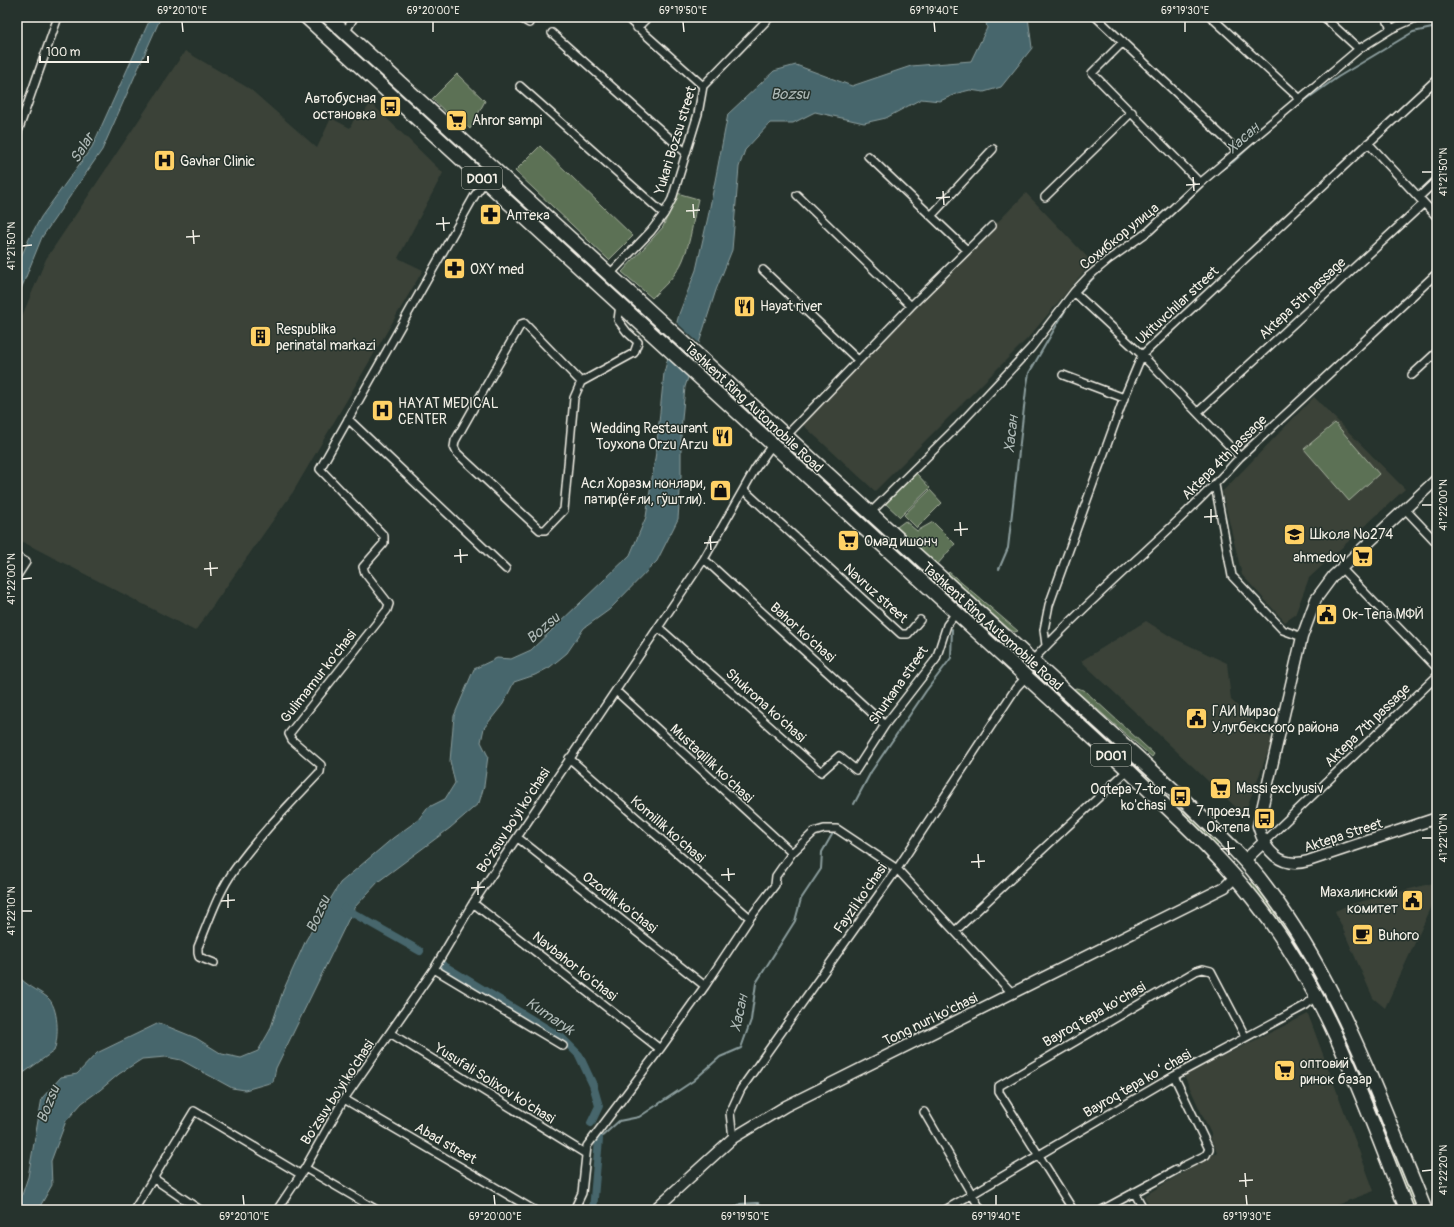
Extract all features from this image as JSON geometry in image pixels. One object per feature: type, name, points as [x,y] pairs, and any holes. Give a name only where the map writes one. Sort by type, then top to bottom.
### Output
[{"type":"highway","name":"Tashkent Ring Automobile Road","points":[[306,17],[1128,770],[1209,849],[1235,877],[1274,926],[1317,995],[1349,1065],[1407,1210]]},
{"type":"highway","name":"Tashkent Ring Automobile Road","points":[[328,17],[869,514],[1181,797],[1244,861],[1266,887],[1291,923],[1334,997],[1370,1072],[1425,1210]]},
{"type":"highway","points":[[877,541],[887,530]]},
{"type":"highway","points":[[1235,877],[1244,861]]},
{"type":"street","points":[[17,134],[58,17]]},
{"type":"street","points":[[345,33],[354,17]]},
{"type":"street","points":[[519,17],[529,23]]},
{"type":"street","points":[[626,17],[703,86]]},
{"type":"street","points":[[637,28],[648,17]]},
{"type":"street","name":"Yukari Bozsu street","points":[[609,275],[651,231],[664,214],[672,199],[685,152],[698,114],[703,86],[770,17]]},
{"type":"street","points":[[1096,17],[1238,151]]},
{"type":"street","points":[[1211,17],[1299,98]]},
{"type":"street","points":[[1324,17],[1359,49]]},
{"type":"street","points":[[1386,17],[1391,30]]},
{"type":"street","name":"Сохибкор улица","points":[[869,514],[958,426],[1031,348],[1074,292],[1108,260],[1148,231],[1200,182],[1359,49],[1391,30],[1418,17]]},
{"type":"street","points":[[552,33],[685,152]]},
{"type":"street","points":[[1123,42],[1092,73],[1200,182]]},
{"type":"street","name":"Ukituvchilar street","points":[[1046,645],[1044,630],[1048,605],[1124,398],[1142,356],[1437,79]]},
{"type":"street","points":[[520,86],[664,214]]},
{"type":"street","points":[[1045,197],[1132,112]]},
{"type":"street","points":[[1368,143],[1437,217]]},
{"type":"street","points":[[931,216],[993,149]]},
{"type":"street","points":[[868,156],[967,250]]},
{"type":"street","name":"Gulimamur ko'chasi","points":[[214,963],[200,957],[198,947],[220,896],[234,870],[259,839],[320,772],[322,765],[292,740],[289,734],[387,610],[389,604],[364,573],[363,567],[384,543],[384,536],[320,469],[485,181],[494,169]]},
{"type":"street","points":[[1419,197],[1437,180]]},
{"type":"street","points":[[797,195],[911,306]]},
{"type":"street","name":"Aktepa 5th passage","points":[[1198,412],[1424,204]]},
{"type":"street","points":[[785,437],[858,360],[992,226]]},
{"type":"street","points":[[763,270],[858,360]]},
{"type":"street","name":"Aktepa 4th passage","points":[[1031,662],[1046,645],[1215,485],[1240,457],[1437,273]]},
{"type":"street","points":[[1074,292],[1142,356],[1240,457]]},
{"type":"street","points":[[581,382],[522,323],[455,441],[454,447],[457,453],[540,530],[545,530],[564,510],[574,398],[581,382],[634,353],[638,342],[627,332],[618,320],[620,304]]},
{"type":"street","points":[[1412,374],[1437,352]]},
{"type":"street","points":[[1063,375],[1124,398]]},
{"type":"street","points":[[348,419],[506,569]]},
{"type":"street","name":"Bo'zsuv bo'yi ko'chasi","points":[[277,1210],[302,1171],[344,1099],[434,969],[473,903],[704,559],[755,468],[772,445]]},
{"type":"street","points":[[1244,861],[1263,843],[1258,826],[1302,637],[1310,612],[1318,594],[1326,583],[1341,568],[1437,479]]},
{"type":"street","points":[[1215,485],[1232,576],[1283,630],[1302,637]]},
{"type":"street","name":"Navruz street","points":[[744,490],[901,634],[908,634],[920,620]]},
{"type":"street","points":[[1405,509],[1437,543]]},
{"type":"street","points":[[17,557],[26,562],[17,576]]},
{"type":"street","name":"Bahor ko'chasi","points":[[704,559],[885,725]]},
{"type":"street","points":[[1341,568],[1437,668]]},
{"type":"street","name":"Shurkana street","points":[[885,725],[936,659],[947,625],[956,613]]},
{"type":"street","name":"Shukrona ko'chasi","points":[[658,627],[821,772],[839,756],[856,770],[885,725]]},
{"type":"street","name":"Aktepa 7th passage","points":[[1263,843],[1437,676]]},
{"type":"street","name":"Fayzli ko'chasi","points":[[733,1138],[730,1113],[741,1089],[897,869],[1016,688],[1026,677]]},
{"type":"street","name":"Mustaqillik ko'chasi","points":[[616,691],[792,853]]},
{"type":"street","name":"Komillik ko'chasi","points":[[569,758],[750,918]]},
{"type":"street","points":[[955,931],[1128,770]]},
{"type":"street","name":"Aktepa Street","points":[[1263,843],[1282,860],[1289,864],[1296,864],[1437,818]]},
{"type":"street","points":[[574,1210],[582,1193],[587,1146],[705,986],[750,918],[775,885],[776,876],[792,853],[814,832],[824,829],[837,829],[897,869],[1013,994]]},
{"type":"street","name":"Ozodlik ko'chasi","points":[[518,838],[705,986]]},
{"type":"street","name":"Tong nuri ko'chasi","points":[[654,1210],[733,1138],[786,1106],[1013,994],[1224,887],[1235,877]]},
{"type":"street","name":"Navbahor ko'chasi","points":[[473,903],[660,1049]]},
{"type":"street","points":[[434,969],[563,1046]]},
{"type":"street","name":"Bayroq tepa ko'chasi","points":[[1037,1155],[999,1092],[999,1086],[1196,971],[1203,970],[1210,972],[1245,1036]]},
{"type":"street","name":"Bayroq tepa koʻchasi","points":[[945,1210],[1174,1076],[1245,1036],[1306,1005],[1317,995]]},
{"type":"street","name":"Yusufali Solixov ko'chasi","points":[[390,1033],[586,1154]]},
{"type":"street","points":[[1102,1210],[1206,1155],[1209,1149],[1174,1076]]},
{"type":"street","name":"Abad street","points":[[344,1099],[534,1210]]},
{"type":"street","points":[[134,1210],[194,1111],[302,1171],[377,1210]]},
{"type":"street","points":[[924,1112],[970,1194],[981,1210]]},
{"type":"street","points":[[1037,1155],[1073,1210]]},
{"type":"street","points":[[153,1178],[200,1210]]},
{"type":"street","points":[[1134,1192],[1144,1210]]},
{"type":"shaded area","points":[[185,51],[250,89],[317,148],[331,118],[350,128],[355,117],[359,119],[371,103],[443,173],[398,258],[423,270],[293,492],[195,631],[17,539],[17,328],[46,259]]},
{"type":"shaded area","points":[[1026,193],[1092,262],[1028,338],[875,491],[802,424]]},
{"type":"shaded area","name":"Школа №274","points":[[1314,397],[1405,489],[1309,578],[1295,615],[1285,622],[1242,575],[1222,492]]},
{"type":"shaded area","name":"ГАИ Мирзо Улугбекского района","points":[[1146,621],[1173,638],[1227,663],[1231,700],[1273,739],[1244,815],[1081,661]]},
{"type":"shaded area","points":[[1437,882],[1437,895],[1385,1008],[1373,998],[1335,911],[1351,904]]},
{"type":"shaded area","points":[[1308,1014],[1374,1191],[1323,1210],[1152,1210],[1144,1196],[1217,1152],[1210,1137],[1212,1136],[1184,1075]]},
{"type":"green space","points":[[312,17],[320,17],[476,161],[473,164]]},
{"type":"green space","points":[[457,74],[485,101],[470,129],[454,114],[451,117],[432,99]]},
{"type":"green space","points":[[540,146],[633,236],[609,260],[515,171]]},
{"type":"green space","points":[[503,184],[776,434],[772,438],[499,188]]},
{"type":"green space","points":[[677,193],[698,199],[690,238],[686,253],[677,271],[652,298],[622,272],[663,227]]},
{"type":"green space","points":[[1335,423],[1379,474],[1349,501],[1304,449]]},
{"type":"green space","points":[[783,440],[872,522],[869,526],[780,444]]},
{"type":"green space","points":[[916,473],[930,488],[900,517],[885,503]]},
{"type":"green space","points":[[930,490],[942,503],[917,528],[904,515]]},
{"type":"green space","points":[[905,521],[917,531],[933,522],[955,544],[937,565],[897,527]]},
{"type":"green space","points":[[898,547],[1165,792],[1165,795],[1220,843],[1216,847],[895,551]]},
{"type":"green space","points":[[949,572],[1018,631],[1014,632],[1009,629],[947,574]]},
{"type":"green space","points":[[1074,689],[1084,690],[1154,754],[1152,757]]},
{"type":"green space","points":[[1253,882],[1282,921],[1309,962],[1305,965],[1249,885]]},
{"type":"green space","points":[[1322,985],[1359,1063],[1418,1210],[1412,1210],[1318,988]]},
{"type":"water","name":"Salar","points":[[151,17],[161,17],[102,150],[42,237],[17,299],[17,277],[20,259],[29,239],[41,217],[92,147]]},
{"type":"water","name":"Bozsu","points":[[985,17],[1028,17],[1032,48],[1001,87],[984,92],[970,90],[958,93],[940,101],[921,99],[886,118],[864,123],[815,112],[793,123],[770,123],[745,150],[739,167],[732,250],[716,290],[685,387],[681,430],[681,477],[678,519],[657,561],[609,610],[584,628],[567,653],[550,667],[535,675],[514,682],[503,704],[484,728],[481,742],[488,756],[484,786],[479,803],[450,828],[379,881],[354,908],[276,1068],[273,1082],[245,1090],[232,1088],[181,1060],[166,1057],[142,1059],[119,1074],[82,1103],[66,1121],[51,1161],[52,1185],[38,1210],[17,1210],[28,1177],[42,1098],[61,1077],[77,1074],[97,1053],[159,1023],[196,1038],[222,1054],[241,1058],[258,1051],[270,1030],[283,991],[306,940],[340,883],[393,838],[418,820],[427,808],[445,799],[455,783],[450,761],[454,716],[474,669],[497,658],[511,659],[531,650],[630,555],[646,517],[656,452],[664,373],[679,314],[696,270],[728,114],[774,71],[796,65],[852,86],[911,66],[971,61],[987,28]]},
{"type":"water","points":[[17,975],[28,985],[47,997],[54,1008],[57,1022],[57,1038],[54,1051],[22,1074],[17,1069]]},
{"type":"pier","points":[[676,322],[701,345],[690,379],[666,356]]},
{"type":"waterway","name":"Хасан","points":[[1297,106],[1338,77],[1413,32],[1437,27]]},
{"type":"waterway","name":"Хасан","points":[[1214,175],[1233,162],[1269,129]]},
{"type":"waterway","name":"Хасан","points":[[1081,291],[1101,270]]},
{"type":"waterway","name":"Хасан","points":[[999,569],[1008,548],[1029,373],[1066,309]]},
{"type":"waterway","name":"Хасан","points":[[854,804],[871,772],[926,691],[951,658],[952,629]]},
{"type":"waterway","name":"Хасан","points":[[599,1139],[619,1121],[639,1117],[693,1081],[720,1057],[741,1048],[751,1020],[756,983],[795,921],[801,899],[821,869],[822,852],[833,833]]},
{"type":"waterway","name":"Kumaryk","points":[[344,908],[420,951]]},
{"type":"waterway","name":"Kumaryk","points":[[441,964],[562,1038],[579,1055],[593,1085],[599,1106],[591,1123]]},
{"type":"waterway","name":"Kumaryk","points":[[593,1210],[599,1139]]},
{"type":"waterway","points":[[731,1210],[740,1204],[758,1203],[766,1210]]},
{"type":"place","name":"Автобусная остановка","points":[[391,106]]},
{"type":"place","name":"Ahror sampi","points":[[456,120]]},
{"type":"place","name":"Gavhar Clinic","points":[[165,161]]},
{"type":"place","name":"Аптека","points":[[491,215]]},
{"type":"place","name":"OXY med","points":[[455,269]]},
{"type":"place","name":"Hayat river","points":[[745,306]]},
{"type":"place","name":"Respublika perinatal markazi","points":[[261,337]]},
{"type":"place","name":"HAYAT MEDICAL CENTER","points":[[382,411]]},
{"type":"place","name":"Wedding Restaurant Toyxona Orzu Arzu","points":[[723,436]]},
{"type":"place","name":"Асл Хоразм нонлари, патир(ёғли, гўштли).","points":[[721,491]]},
{"type":"place","name":"Школа №274","points":[[1295,534]]},
{"type":"place","name":"Омад ишонч","points":[[849,541]]},
{"type":"place","name":"ahmedov","points":[[1362,557]]},
{"type":"place","name":"Ок-Тепа МФЙ","points":[[1327,614]]},
{"type":"place","name":"ГАИ Мирзо Улугбекского района","points":[[1197,719]]},
{"type":"place","name":"Massi exclyusiv","points":[[1221,788]]},
{"type":"place","name":"Oqtepa 7-tor ko'chasi","points":[[1181,797]]},
{"type":"place","name":"7 проезд Октепа","points":[[1265,819]]},
{"type":"place","name":"Махалинский комитет","points":[[1413,900]]},
{"type":"place","name":"Buhoro","points":[[1362,935]]},
{"type":"place","name":"оптовий ринок базар","points":[[1285,1071]]}]
